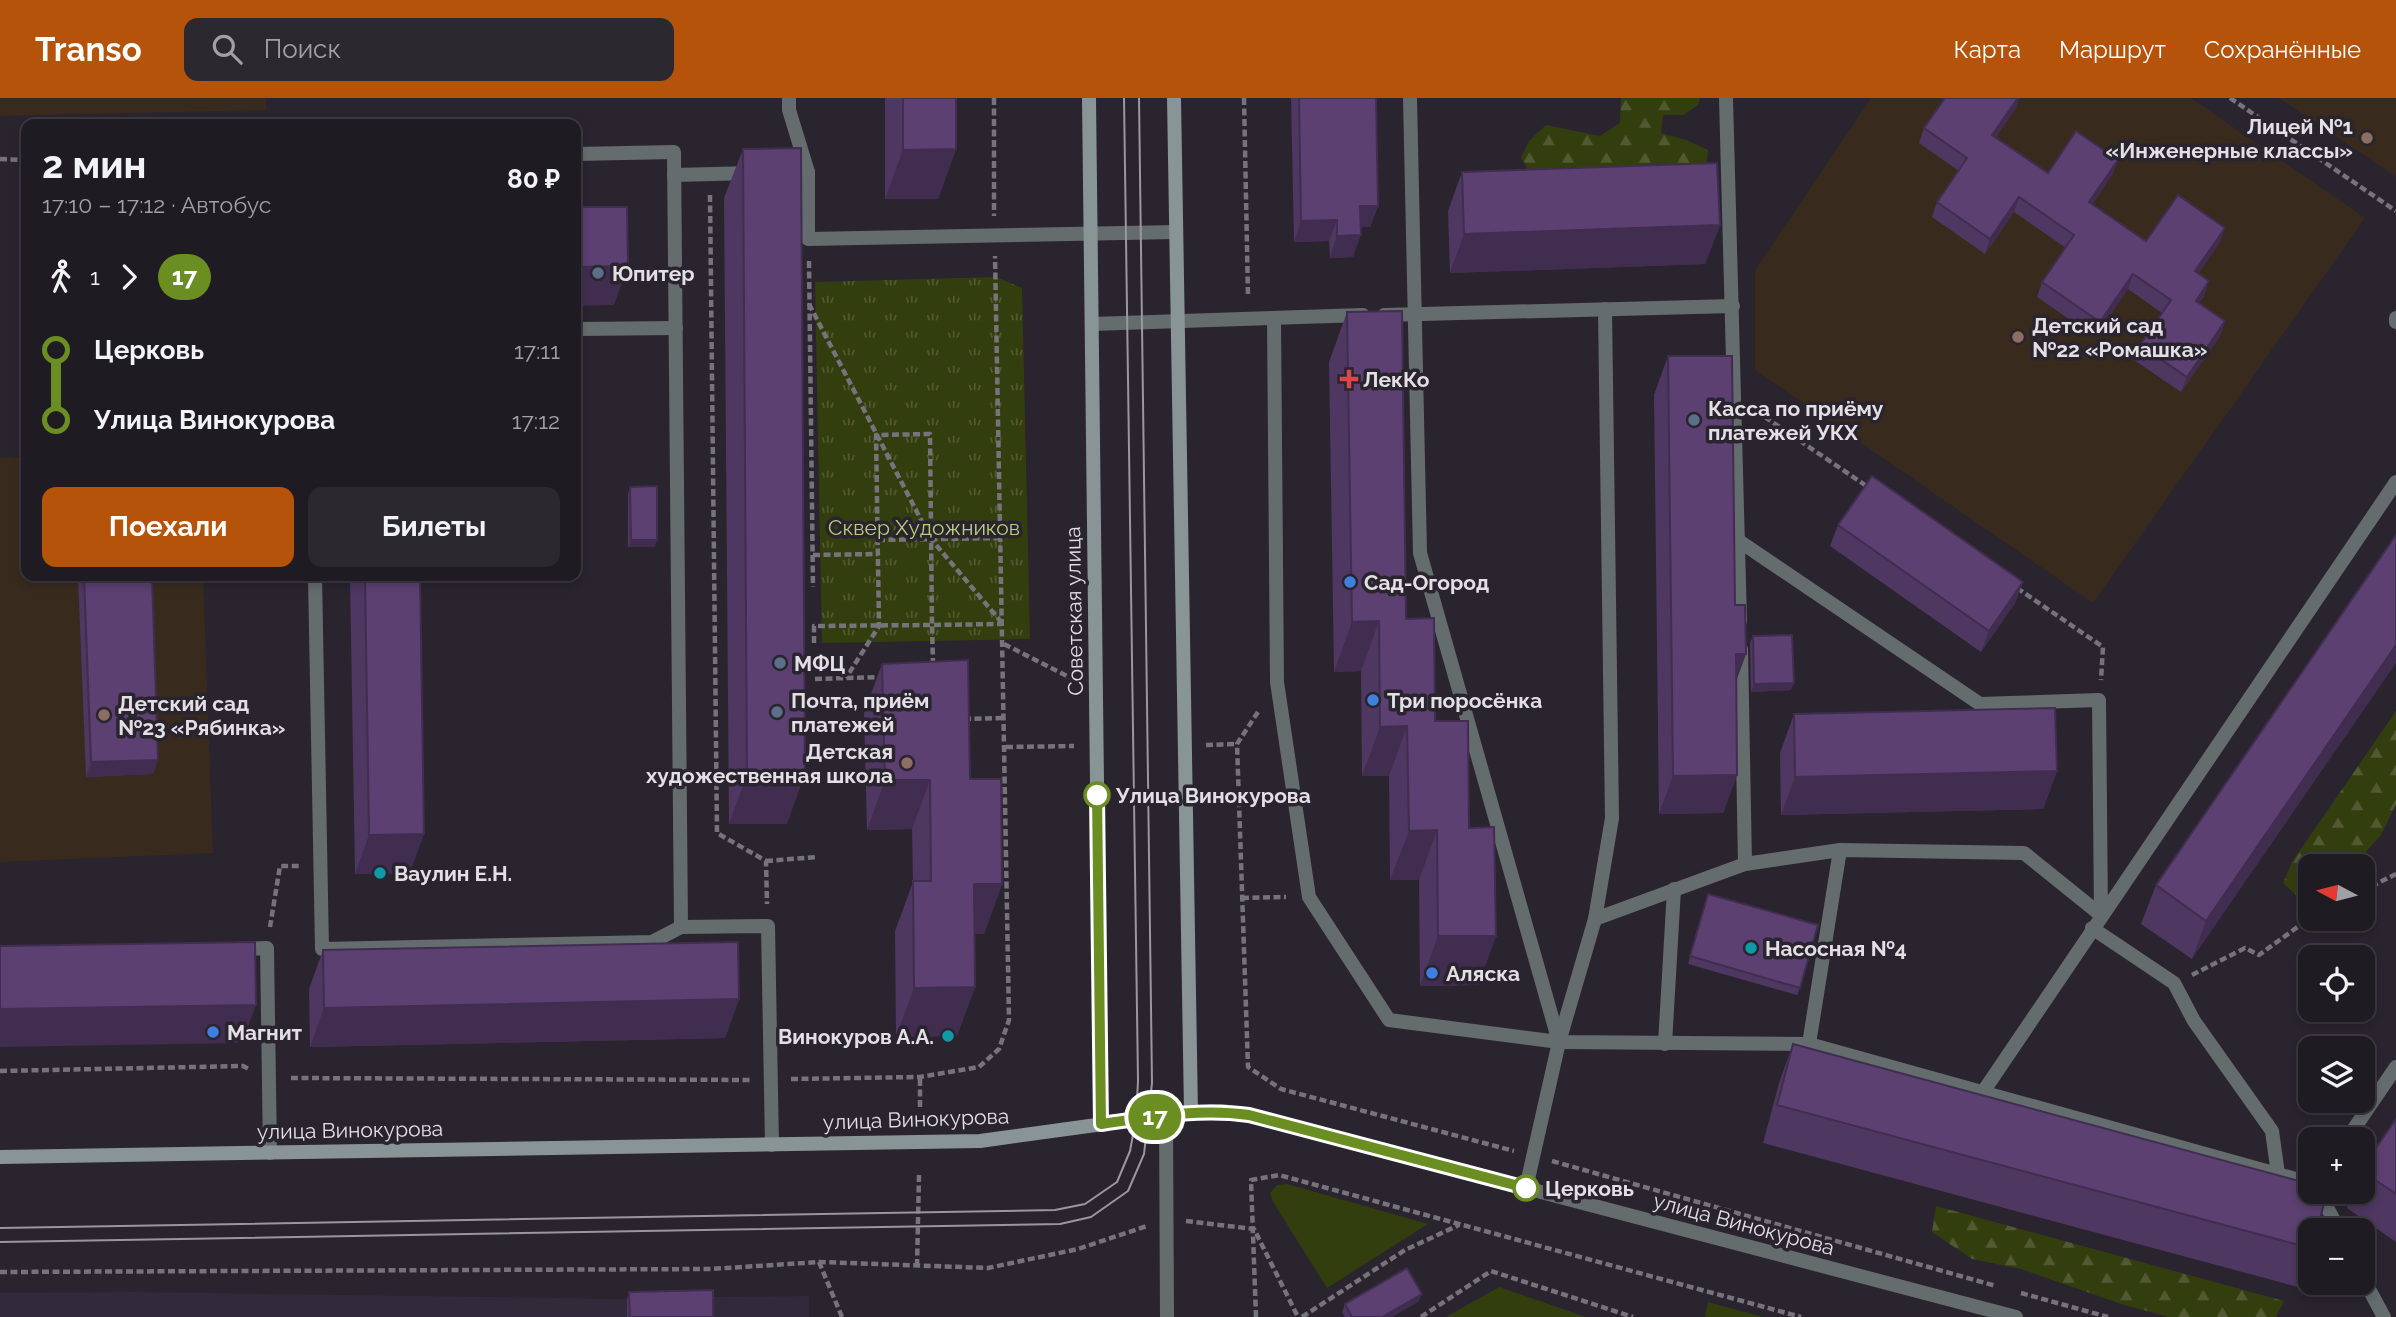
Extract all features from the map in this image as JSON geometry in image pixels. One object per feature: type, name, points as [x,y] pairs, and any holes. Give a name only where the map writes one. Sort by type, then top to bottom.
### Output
[{"type":"main road","name":"Советская улица","points":[[1089,98],[1101,1124]]},
{"type":"main road","points":[[1174,98],[1191,1112]]},
{"type":"main road","name":"улица Винокурова","points":[[0,1157],[980,1141],[1191,1112]]},
{"type":"street","points":[[789,98],[789,110],[808,172],[808,239],[1176,232]]},
{"type":"street","points":[[1410,98],[1420,553],[1559,1042]]},
{"type":"street","points":[[1726,98],[1745,864]]},
{"type":"street","points":[[581,154],[674,152],[681,927]]},
{"type":"street","points":[[674,174],[808,172]]},
{"type":"street","points":[[1092,324],[1733,306]]},
{"type":"street","points":[[1526,1188],[1559,1042],[1595,919],[1612,818],[1605,309]]},
{"type":"street","points":[[1274,318],[1278,682],[1309,897],[1389,1020],[1559,1042],[1809,1044],[2298,1180]]},
{"type":"street","points":[[581,330],[676,328]]},
{"type":"street","points":[[1983,1092],[2396,482]]},
{"type":"street","points":[[1739,541],[1980,704],[2099,700],[2101,915]]},
{"type":"street","points":[[315,581],[322,949],[652,942],[681,927],[768,926],[772,1145]]},
{"type":"street","points":[[1595,919],[1745,864],[1840,850],[2024,853],[2101,915]]},
{"type":"street","points":[[1809,1044],[1840,850]]},
{"type":"street","points":[[1665,1044],[1674,890]]},
{"type":"street","points":[[2092,928],[2174,984],[2194,1021],[2272,1131],[2278,1174]]},
{"type":"street","points":[[218,949],[267,948],[270,1153]]},
{"type":"street","points":[[2355,1127],[2396,1067]]},
{"type":"street","name":"улица Винокурова","points":[[1191,1112],[1222,1111],[1249,1115],[2016,1317]]},
{"type":"street","points":[[1166,1115],[1167,1317]]},
{"type":"street","points":[[2372,1295],[2384,1317]]},
{"type":"path","points":[[0,1071],[243,1066],[269,1078],[771,1080],[920,1077],[979,1067],[999,1049],[1009,1020],[994,98]]},
{"type":"path","points":[[1244,98],[1249,319]]},
{"type":"path","points":[[2231,98],[2396,211]]},
{"type":"path","points":[[0,159],[21,160]]},
{"type":"path","points":[[710,174],[717,833],[766,861],[817,857]]},
{"type":"path","points":[[808,239],[813,587]]},
{"type":"path","points":[[809,304],[931,539],[1003,624]]},
{"type":"path","points":[[1735,397],[1873,491]]},
{"type":"path","points":[[876,435],[930,434],[933,676]]},
{"type":"path","points":[[846,678],[879,626],[876,435]]},
{"type":"path","points":[[878,540],[1002,538]]},
{"type":"path","points":[[813,555],[878,554]]},
{"type":"path","points":[[2011,584],[2103,647],[2099,700]]},
{"type":"path","points":[[814,643],[814,626],[1003,624]]},
{"type":"path","points":[[1004,644],[1073,679],[1074,692]]},
{"type":"path","points":[[815,679],[883,677]]},
{"type":"path","points":[[957,719],[1005,718]]},
{"type":"path","points":[[1006,747],[1074,746],[1074,733]]},
{"type":"path","points":[[1197,745],[1237,744],[1248,1067],[1281,1089],[1533,1156],[2001,1287]]},
{"type":"path","points":[[766,861],[768,926]]},
{"type":"path","points":[[267,948],[280,866],[300,866]]},
{"type":"path","points":[[2375,884],[2396,874]]},
{"type":"path","points":[[1242,898],[1309,897]]},
{"type":"path","points":[[2174,984],[2245,948],[2259,956],[2298,927]]},
{"type":"path","points":[[920,1077],[920,1107]]},
{"type":"path","points":[[917,1266],[919,1175]]},
{"type":"path","points":[[1256,1317],[1251,1180],[1279,1175],[1801,1317]]},
{"type":"path","points":[[0,1272],[698,1270],[819,1262],[988,1268],[1078,1249],[1166,1219],[1254,1228]]},
{"type":"path","points":[[1254,1228],[1300,1317],[1405,1250],[1460,1224]]},
{"type":"path","points":[[819,1262],[842,1317]]},
{"type":"path","points":[[1421,1317],[1491,1271],[1633,1317]]},
{"type":"path","points":[[2014,1291],[2108,1317]]},
{"type":"shaded area","points":[[0,98],[266,98],[266,110],[0,116]]},
{"type":"shaded area","name":"Детский сад №22 «Ромашка»","points":[[1871,98],[2191,98],[2365,218],[2093,603],[1755,370],[1755,270]]},
{"type":"shaded area","name":"Лицей №1 «Инженерные классы»","points":[[2279,98],[2396,98],[2396,177]]},
{"type":"shaded area","name":"Детский сад №23 «Рябинка»","points":[[21,457],[21,581],[203,581],[213,853],[0,862],[0,458]]},
{"type":"shaded area","points":[[135,1292],[627,1299],[627,1317],[0,1317],[0,1293]]},
{"type":"shaded area","points":[[809,1296],[809,1317],[710,1317],[710,1297]]},
{"type":"green space","points":[[1621,98],[1700,98],[1698,105],[1683,115],[1663,115],[1661,133],[1708,150],[1705,187],[1537,186],[1521,157],[1529,141],[1546,125],[1600,136],[1620,123]]},
{"type":"green space","name":"Сквер Художников","points":[[996,277],[1022,288],[1030,639],[822,643],[815,282]]},
{"type":"green space","points":[[2396,711],[2396,804],[2381,835],[2364,854],[2298,854],[2298,897],[2283,883],[2292,862]]},
{"type":"green space","points":[[1287,1184],[1428,1224],[1327,1288],[1273,1202],[1270,1193],[1277,1185]]},
{"type":"green space","points":[[1936,1206],[2284,1301],[2276,1317],[2169,1317],[2121,1304],[2021,1269],[1972,1259],[1932,1232]]},
{"type":"green space","points":[[1499,1287],[1586,1317],[1446,1317]]},
{"type":"green space","points":[[1708,1302],[1763,1317],[1705,1317]]},
{"type":"building","points":[[903,98],[956,98],[956,149],[903,150]]},
{"type":"building","points":[[1299,98],[1376,98],[1378,206],[1360,206],[1361,235],[1337,236],[1337,220],[1301,221]]},
{"type":"building","points":[[1945,98],[2018,98],[1992,135],[2048,173],[2076,131],[2118,160],[2089,202],[2146,241],[2178,195],[2225,228],[2195,271],[2209,281],[2196,301],[2225,321],[2187,377],[2140,345],[2171,300],[2133,274],[2100,322],[2042,282],[2074,235],[2019,197],[1990,239],[1937,202],[1967,158],[1924,128]]},
{"type":"building","points":[[801,148],[805,774],[747,775],[743,149]]},
{"type":"building","points":[[1717,163],[1720,225],[1464,234],[1462,172]]},
{"type":"building","points":[[581,207],[627,207],[628,266],[581,267]]},
{"type":"building","points":[[1402,311],[1406,619],[1434,618],[1435,721],[1468,721],[1469,828],[1494,827],[1496,936],[1438,936],[1437,830],[1409,831],[1407,726],[1380,727],[1379,621],[1352,622],[1347,312]]},
{"type":"building","points":[[1668,356],[1732,356],[1735,605],[1745,605],[1746,654],[1736,654],[1737,775],[1673,776]]},
{"type":"building","points":[[1872,476],[2023,582],[1989,631],[1838,525]]},
{"type":"building","points":[[657,486],[657,540],[631,540],[630,487]]},
{"type":"building","points":[[2396,535],[2396,645],[2206,921],[2156,885]]},
{"type":"building","points":[[84,581],[152,581],[158,760],[91,762]]},
{"type":"building","points":[[365,581],[420,581],[424,834],[369,835]]},
{"type":"building","points":[[1792,635],[1794,683],[1754,684],[1753,636]]},
{"type":"building","points":[[968,660],[970,779],[1001,779],[1002,884],[974,884],[975,987],[914,988],[913,881],[931,881],[930,780],[885,780],[882,664]]},
{"type":"building","points":[[2055,708],[2057,771],[1795,777],[1794,714]]},
{"type":"building","name":"Насосная №4","points":[[1708,894],[1818,925],[1800,988],[1690,956]]},
{"type":"building","points":[[255,942],[256,1005],[0,1009],[0,946]]},
{"type":"building","points":[[738,942],[739,999],[324,1008],[323,950]]},
{"type":"building","points":[[1793,1044],[2298,1181],[2298,1204],[2324,1204],[2320,1218],[2298,1218],[2298,1245],[1777,1105]]},
{"type":"building","points":[[2396,1119],[2396,1194],[2375,1180],[2375,1149]]},
{"type":"building","points":[[1407,1268],[1422,1294],[1382,1317],[1352,1317],[1345,1304]]},
{"type":"building","points":[[713,1290],[713,1317],[630,1317],[629,1292]]},
{"type":"tram line","points":[[0,1228],[1055,1210],[1085,1204],[1117,1182],[1130,1151],[1136,1119],[1138,1081],[1124,98]]},
{"type":"tram line","points":[[0,1242],[1060,1224],[1091,1217],[1128,1191],[1144,1154],[1152,1083],[1139,98]]},
{"type":"bus line","name":"17","points":[[1097,795],[1101,1124],[1191,1112],[1222,1111],[1249,1115],[1526,1188]]},
{"type":"place","name":"Лицей №1 «Инженерные классы»","points":[[2367,138]]},
{"type":"place","name":"Юпитер","points":[[598,273]]},
{"type":"place","name":"Детский сад №22 «Ромашка»","points":[[2018,337]]},
{"type":"place","name":"ЛекКо","points":[[1349,379]]},
{"type":"place","name":"Касса по приёму платежей УКХ","points":[[1694,420]]},
{"type":"place","name":"Сад-Огород","points":[[1350,582]]},
{"type":"place","name":"МФЦ","points":[[780,663]]},
{"type":"place","name":"Три поросёнка","points":[[1373,700]]},
{"type":"place","name":"Почта, приём платежей","points":[[777,712]]},
{"type":"place","name":"Детский сад №23 «Рябинка»","points":[[104,715]]},
{"type":"place","name":"Детская художественная школа","points":[[907,763]]},
{"type":"place","name":"Улица Винокурова","points":[[1097,795]]},
{"type":"place","name":"Ваулин Е.Н.","points":[[380,873]]},
{"type":"place","name":"Насосная №4","points":[[1751,948]]},
{"type":"place","name":"Аляска","points":[[1432,973]]},
{"type":"place","name":"Магнит","points":[[213,1032]]},
{"type":"place","name":"Винокуров А.А.","points":[[948,1036]]},
{"type":"place","name":"Церковь","points":[[1526,1188]]}]
